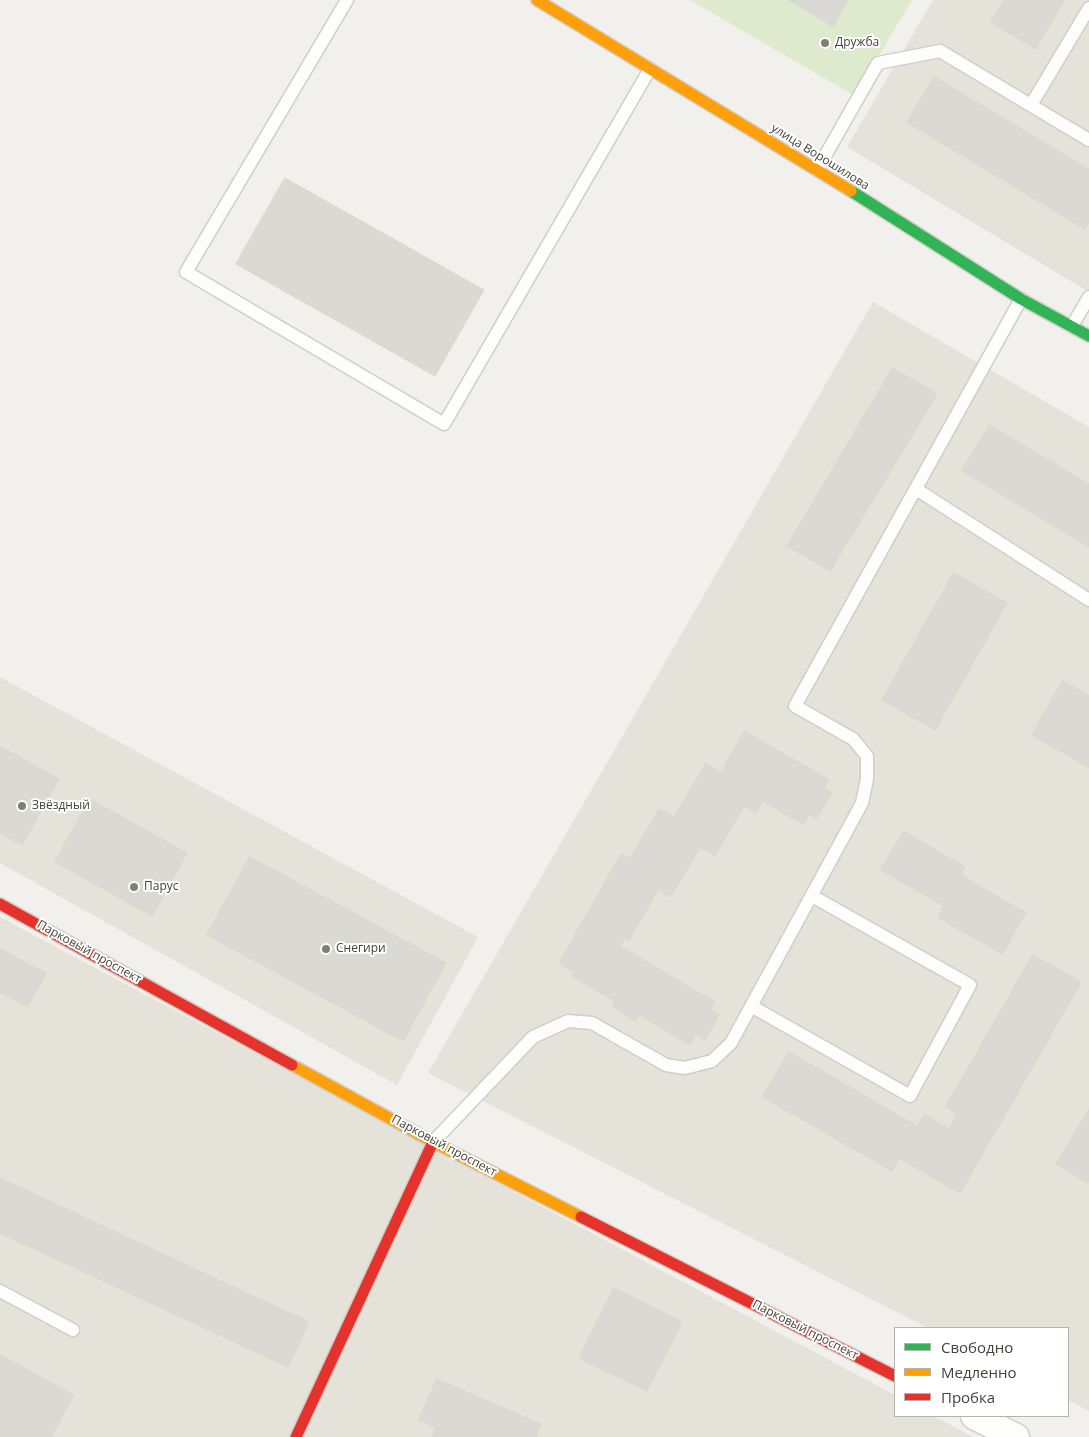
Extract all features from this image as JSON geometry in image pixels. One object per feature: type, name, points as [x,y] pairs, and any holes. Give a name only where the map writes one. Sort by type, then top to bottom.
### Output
[{"type":"street","name":"улица Ворошилова","points":[[537,0],[817,170],[1021,299],[1089,336]]},
{"type":"street","name":"Парковый проспект","points":[[0,904],[433,1142],[894,1375]]},
{"type":"street","points":[[296,1437],[433,1142]]},
{"type":"street","points":[[976,1417],[1016,1437]]},
{"type":"lane","points":[[347,0],[186,272],[444,424],[650,68]]},
{"type":"lane","points":[[1031,105],[1089,8]]},
{"type":"lane","points":[[817,170],[878,63],[940,51],[1089,140]]},
{"type":"lane","points":[[1072,326],[1089,296]]},
{"type":"lane","points":[[433,1142],[534,1037],[568,1021],[592,1023],[666,1065],[685,1068],[712,1061],[731,1043],[862,803],[867,779],[867,756],[852,739],[795,706],[1021,299]]},
{"type":"lane","points":[[916,489],[1089,600]]},
{"type":"lane","points":[[751,1006],[910,1096],[970,985],[812,896]]},
{"type":"lane","points":[[0,1291],[73,1330]]},
{"type":"shaded area","points":[[933,0],[1089,0],[1089,292],[847,147]]},
{"type":"shaded area","points":[[873,302],[1089,427],[1089,1411],[1069,1401],[1069,1327],[926,1327],[428,1073]]},
{"type":"shaded area","points":[[0,677],[478,937],[397,1085],[0,863]]},
{"type":"shaded area","points":[[0,917],[894,1394],[894,1417],[936,1417],[973,1437],[0,1437]]},
{"type":"green space","name":"Дружба","points":[[690,0],[912,0],[855,96]]},
{"type":"building","points":[[789,0],[848,0],[833,26]]},
{"type":"building","points":[[1004,0],[1065,0],[1036,49],[991,22]]},
{"type":"building","points":[[934,77],[1089,169],[1089,222],[1085,229],[907,122]]},
{"type":"building","points":[[285,178],[484,290],[435,376],[236,264]]},
{"type":"building","points":[[893,368],[937,394],[830,571],[787,546]]},
{"type":"building","points":[[990,425],[1089,484],[1089,547],[962,471]]},
{"type":"building","points":[[954,573],[1007,603],[935,730],[882,700]]},
{"type":"building","points":[[1063,681],[1089,696],[1089,768],[1032,735]]},
{"type":"building","points":[[745,731],[829,780],[824,788],[832,793],[816,819],[809,814],[803,824],[763,801],[756,813],[744,806],[715,856],[700,847],[671,897],[658,890],[629,940],[625,937],[620,946],[715,1002],[710,1010],[719,1015],[705,1040],[696,1034],[690,1045],[639,1015],[635,1021],[612,1007],[615,1001],[572,976],[574,972],[559,963],[621,854],[630,859],[659,809],[674,817],[706,763],[721,772]]},
{"type":"building","name":"Звёздный","points":[[0,746],[59,779],[22,845],[0,833]]},
{"type":"building","points":[[90,799],[187,853],[152,916],[55,862]]},
{"type":"building","points":[[904,831],[965,867],[961,875],[1026,913],[1002,954],[938,917],[944,906],[881,870]]},
{"type":"building","name":"Снегири","points":[[250,857],[446,963],[403,1041],[207,935]]},
{"type":"building","points":[[0,949],[46,973],[28,1007],[0,992]]},
{"type":"building","points":[[1033,955],[1081,982],[1017,1094],[969,1067]]},
{"type":"building","points":[[789,1052],[917,1126],[892,1171],[763,1097]]},
{"type":"building","points":[[969,1067],[1017,1094],[960,1193],[899,1158],[924,1114],[949,1129],[957,1114],[946,1107]]},
{"type":"building","points":[[1089,1110],[1089,1180],[1087,1183],[1056,1164]]},
{"type":"building","points":[[0,1178],[309,1322],[288,1367],[0,1233]]},
{"type":"building","points":[[614,1288],[682,1322],[647,1391],[579,1358]]},
{"type":"building","points":[[0,1355],[74,1395],[51,1437],[0,1437]]},
{"type":"building","points":[[437,1379],[541,1424],[536,1437],[432,1437],[436,1427],[419,1420]]},
{"type":"traffic: fast","points":[[851,191],[1021,299],[1089,336]]},
{"type":"traffic: slow","points":[[537,0],[851,191]]},
{"type":"traffic: slow","points":[[292,1065],[433,1142],[581,1217]]},
{"type":"traffic: jam","points":[[0,904],[292,1065]]},
{"type":"traffic: jam","points":[[296,1437],[433,1142]]},
{"type":"traffic: jam","points":[[581,1217],[894,1375]]},
{"type":"place","name":"Дружба","points":[[825,43]]},
{"type":"place","name":"Звёздный","points":[[22,806]]},
{"type":"place","name":"Парус","points":[[134,887]]},
{"type":"place","name":"Снегири","points":[[326,949]]}]
